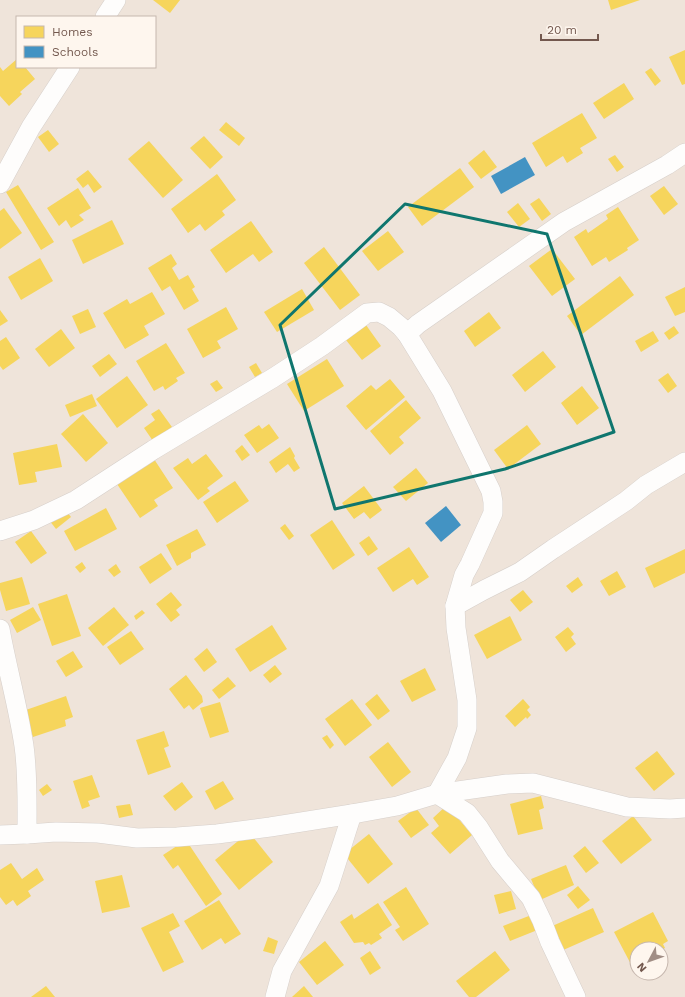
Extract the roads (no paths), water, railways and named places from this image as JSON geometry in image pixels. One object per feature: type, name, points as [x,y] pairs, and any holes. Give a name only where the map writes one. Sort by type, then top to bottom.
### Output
[{"type":"street","points":[[106,16],[116,0]]},
{"type":"street","points":[[0,184],[31,127],[69,68]]},
{"type":"street","points":[[407,334],[418,324],[564,222],[668,165],[685,153]]},
{"type":"street","points":[[0,531],[34,520],[76,500],[153,450],[273,378],[322,346],[367,313],[379,312],[389,317],[407,334],[442,391],[490,491],[493,502],[493,513],[464,575],[455,606],[456,628],[467,700],[467,728],[457,758],[438,794]]},
{"type":"street","points":[[455,606],[520,572],[626,501],[646,485],[685,462]]},
{"type":"street","points":[[0,629],[24,746],[27,834]]},
{"type":"street","points":[[0,835],[98,832],[137,838],[217,834],[352,814],[397,806],[438,794],[507,784],[533,784],[627,806],[670,809],[685,808]]},
{"type":"street","points":[[438,794],[467,813],[479,828],[500,861],[531,898],[576,997]]},
{"type":"street","points":[[276,997],[282,971],[329,886],[352,814]]}]
